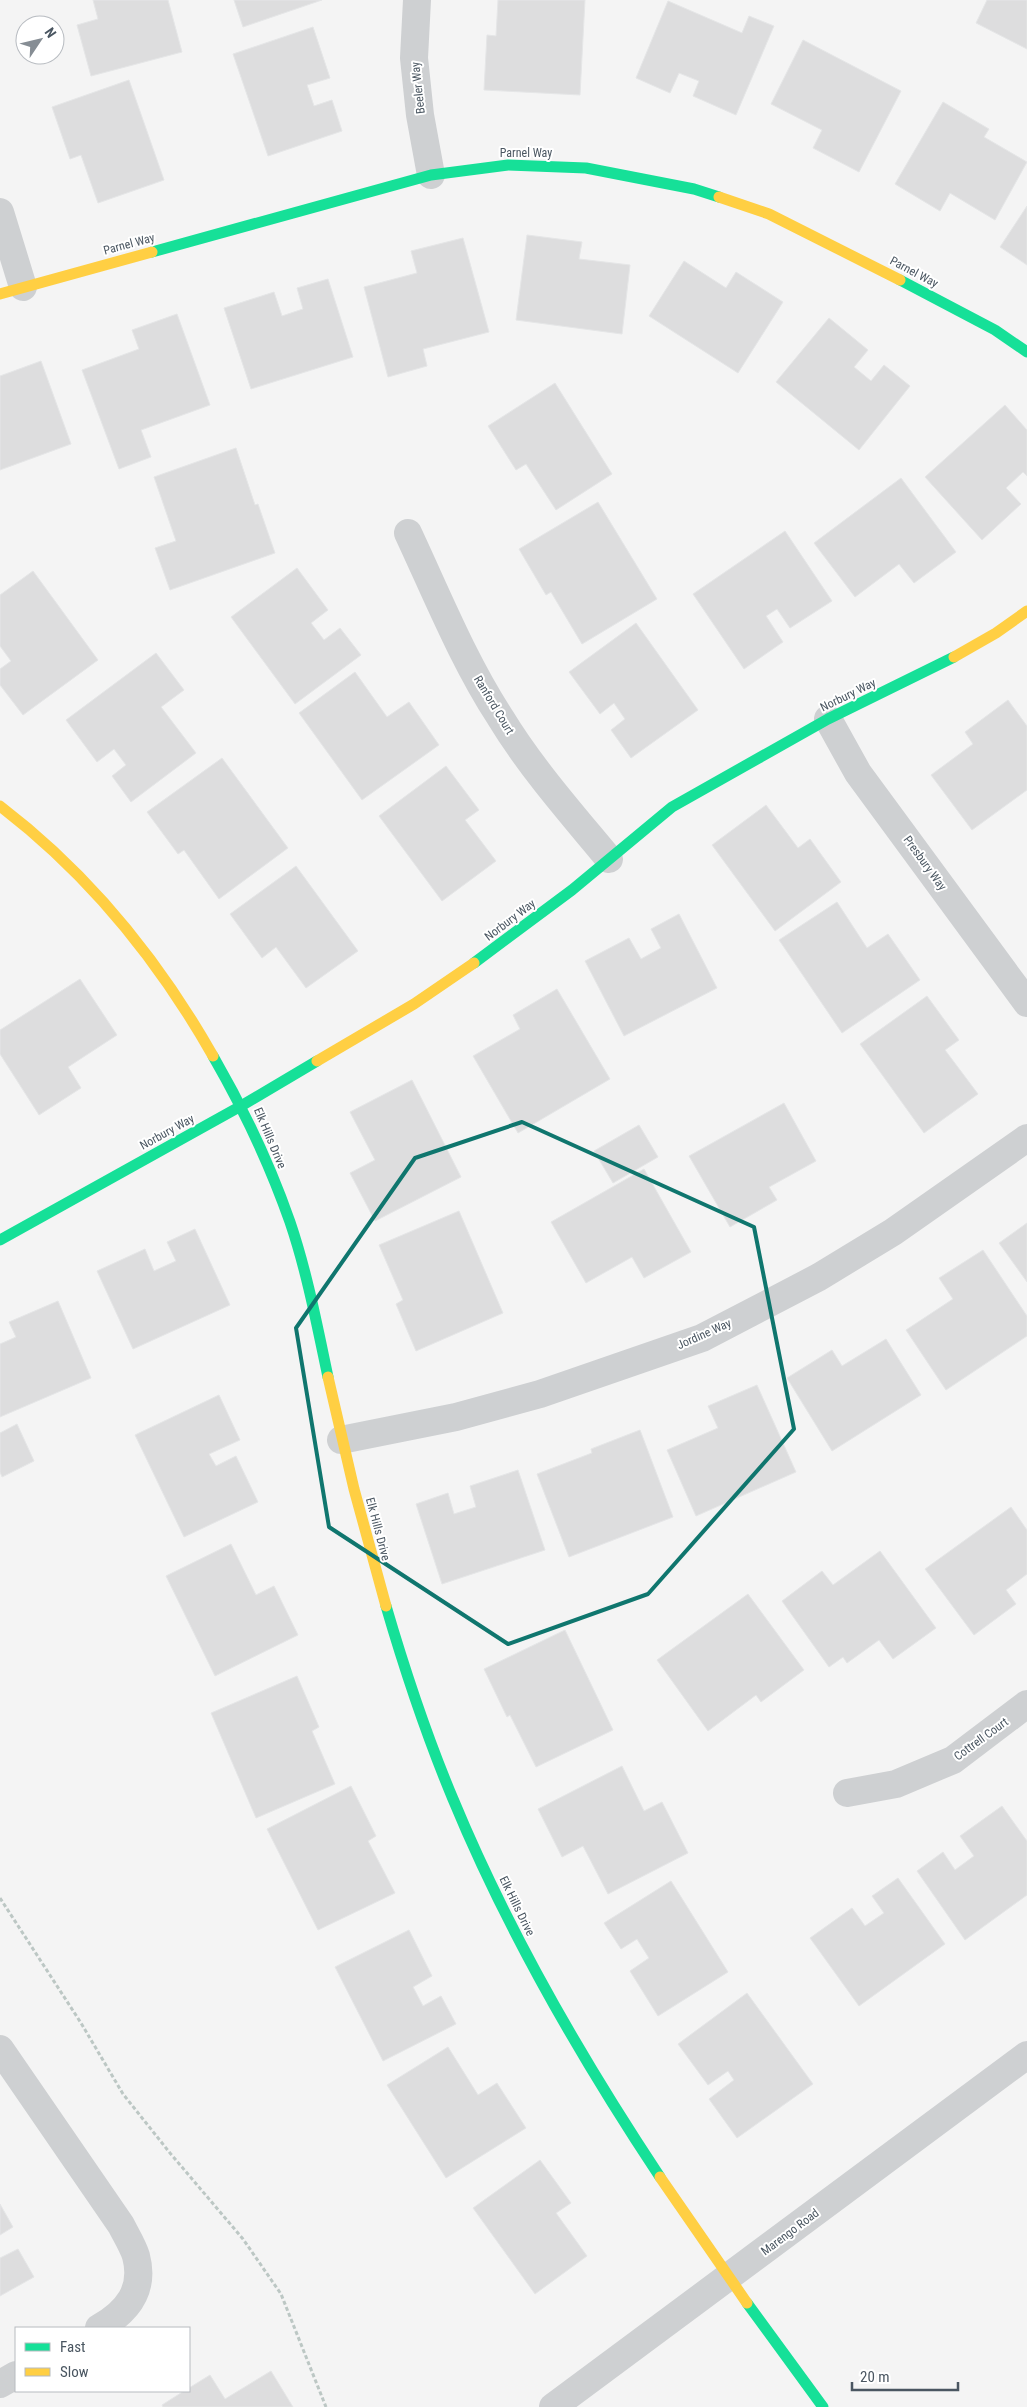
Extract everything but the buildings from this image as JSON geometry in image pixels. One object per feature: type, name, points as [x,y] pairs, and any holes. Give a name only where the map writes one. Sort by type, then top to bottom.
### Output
[{"type":"street","name":"Beeler Way","points":[[417,0],[414,58],[420,115],[432,175]]},
{"type":"street","name":"Parnel Way","points":[[11,290],[432,175],[508,165],[586,168],[694,188],[768,214],[816,236],[995,330],[1027,352]]},
{"type":"street","points":[[0,212],[11,290]]},
{"type":"street","name":"Ranford Court","points":[[408,533],[470,665],[499,717],[533,766],[609,859]]},
{"type":"street","name":"Norbury Way","points":[[0,1240],[241,1106],[414,1004],[494,949],[672,807],[828,719],[935,668],[996,633],[1027,611]]},
{"type":"street","name":"Presbury Way","points":[[828,719],[858,773],[1027,1003]]},
{"type":"street","name":"Elk Hills Drive","points":[[0,806],[56,853],[94,892],[156,965],[192,1019],[241,1106],[289,1219],[307,1279],[341,1440],[372,1563],[416,1703],[450,1794],[510,1927],[580,2054],[728,2278],[823,2407]]},
{"type":"street","name":"Jordine Way","points":[[341,1440],[456,1417],[540,1394],[702,1338],[818,1277],[893,1232],[1027,1138]]},
{"type":"street","name":"Cottrell Court","points":[[847,1793],[896,1784],[953,1760],[1027,1704]]},
{"type":"street","points":[[0,2050],[121,2225],[136,2256],[138,2287],[126,2308],[100,2327]]},
{"type":"street","name":"Marengo Road","points":[[553,2407],[1027,2056]]},
{"type":"street","points":[[0,2384],[15,2376]]},
{"type":"path","points":[[0,1898],[81,2022],[123,2094],[242,2239],[281,2294],[326,2407]]},
{"type":"highlighted area","points":[[522,1122],[754,1227],[794,1429],[648,1594],[508,1644],[329,1527],[296,1328],[415,1158]]},
{"type":"traffic: fast","points":[[152,252],[431,175],[508,165],[586,168],[694,189],[719,197]]},
{"type":"traffic: fast","points":[[900,280],[995,330],[1027,352]]},
{"type":"traffic: fast","points":[[474,963],[572,890],[672,807],[828,719],[954,657]]},
{"type":"traffic: fast","points":[[213,1056],[255,1137],[274,1179],[290,1222],[307,1279],[328,1377]]},
{"type":"traffic: fast","points":[[0,1240],[241,1106],[317,1061]]},
{"type":"traffic: fast","points":[[386,1606],[434,1752],[474,1849],[497,1897],[574,2040],[660,2177]]},
{"type":"traffic: fast","points":[[747,2303],[823,2407]]},
{"type":"traffic: slow","points":[[719,197],[769,214],[900,280]]},
{"type":"traffic: slow","points":[[0,294],[152,252]]},
{"type":"traffic: slow","points":[[954,657],[996,633],[1027,611]]},
{"type":"traffic: slow","points":[[0,806],[63,860],[119,920],[169,986],[213,1056]]},
{"type":"traffic: slow","points":[[317,1061],[414,1004],[474,963]]},
{"type":"traffic: slow","points":[[328,1377],[354,1489],[386,1606]]},
{"type":"traffic: slow","points":[[660,2177],[747,2303]]}]
